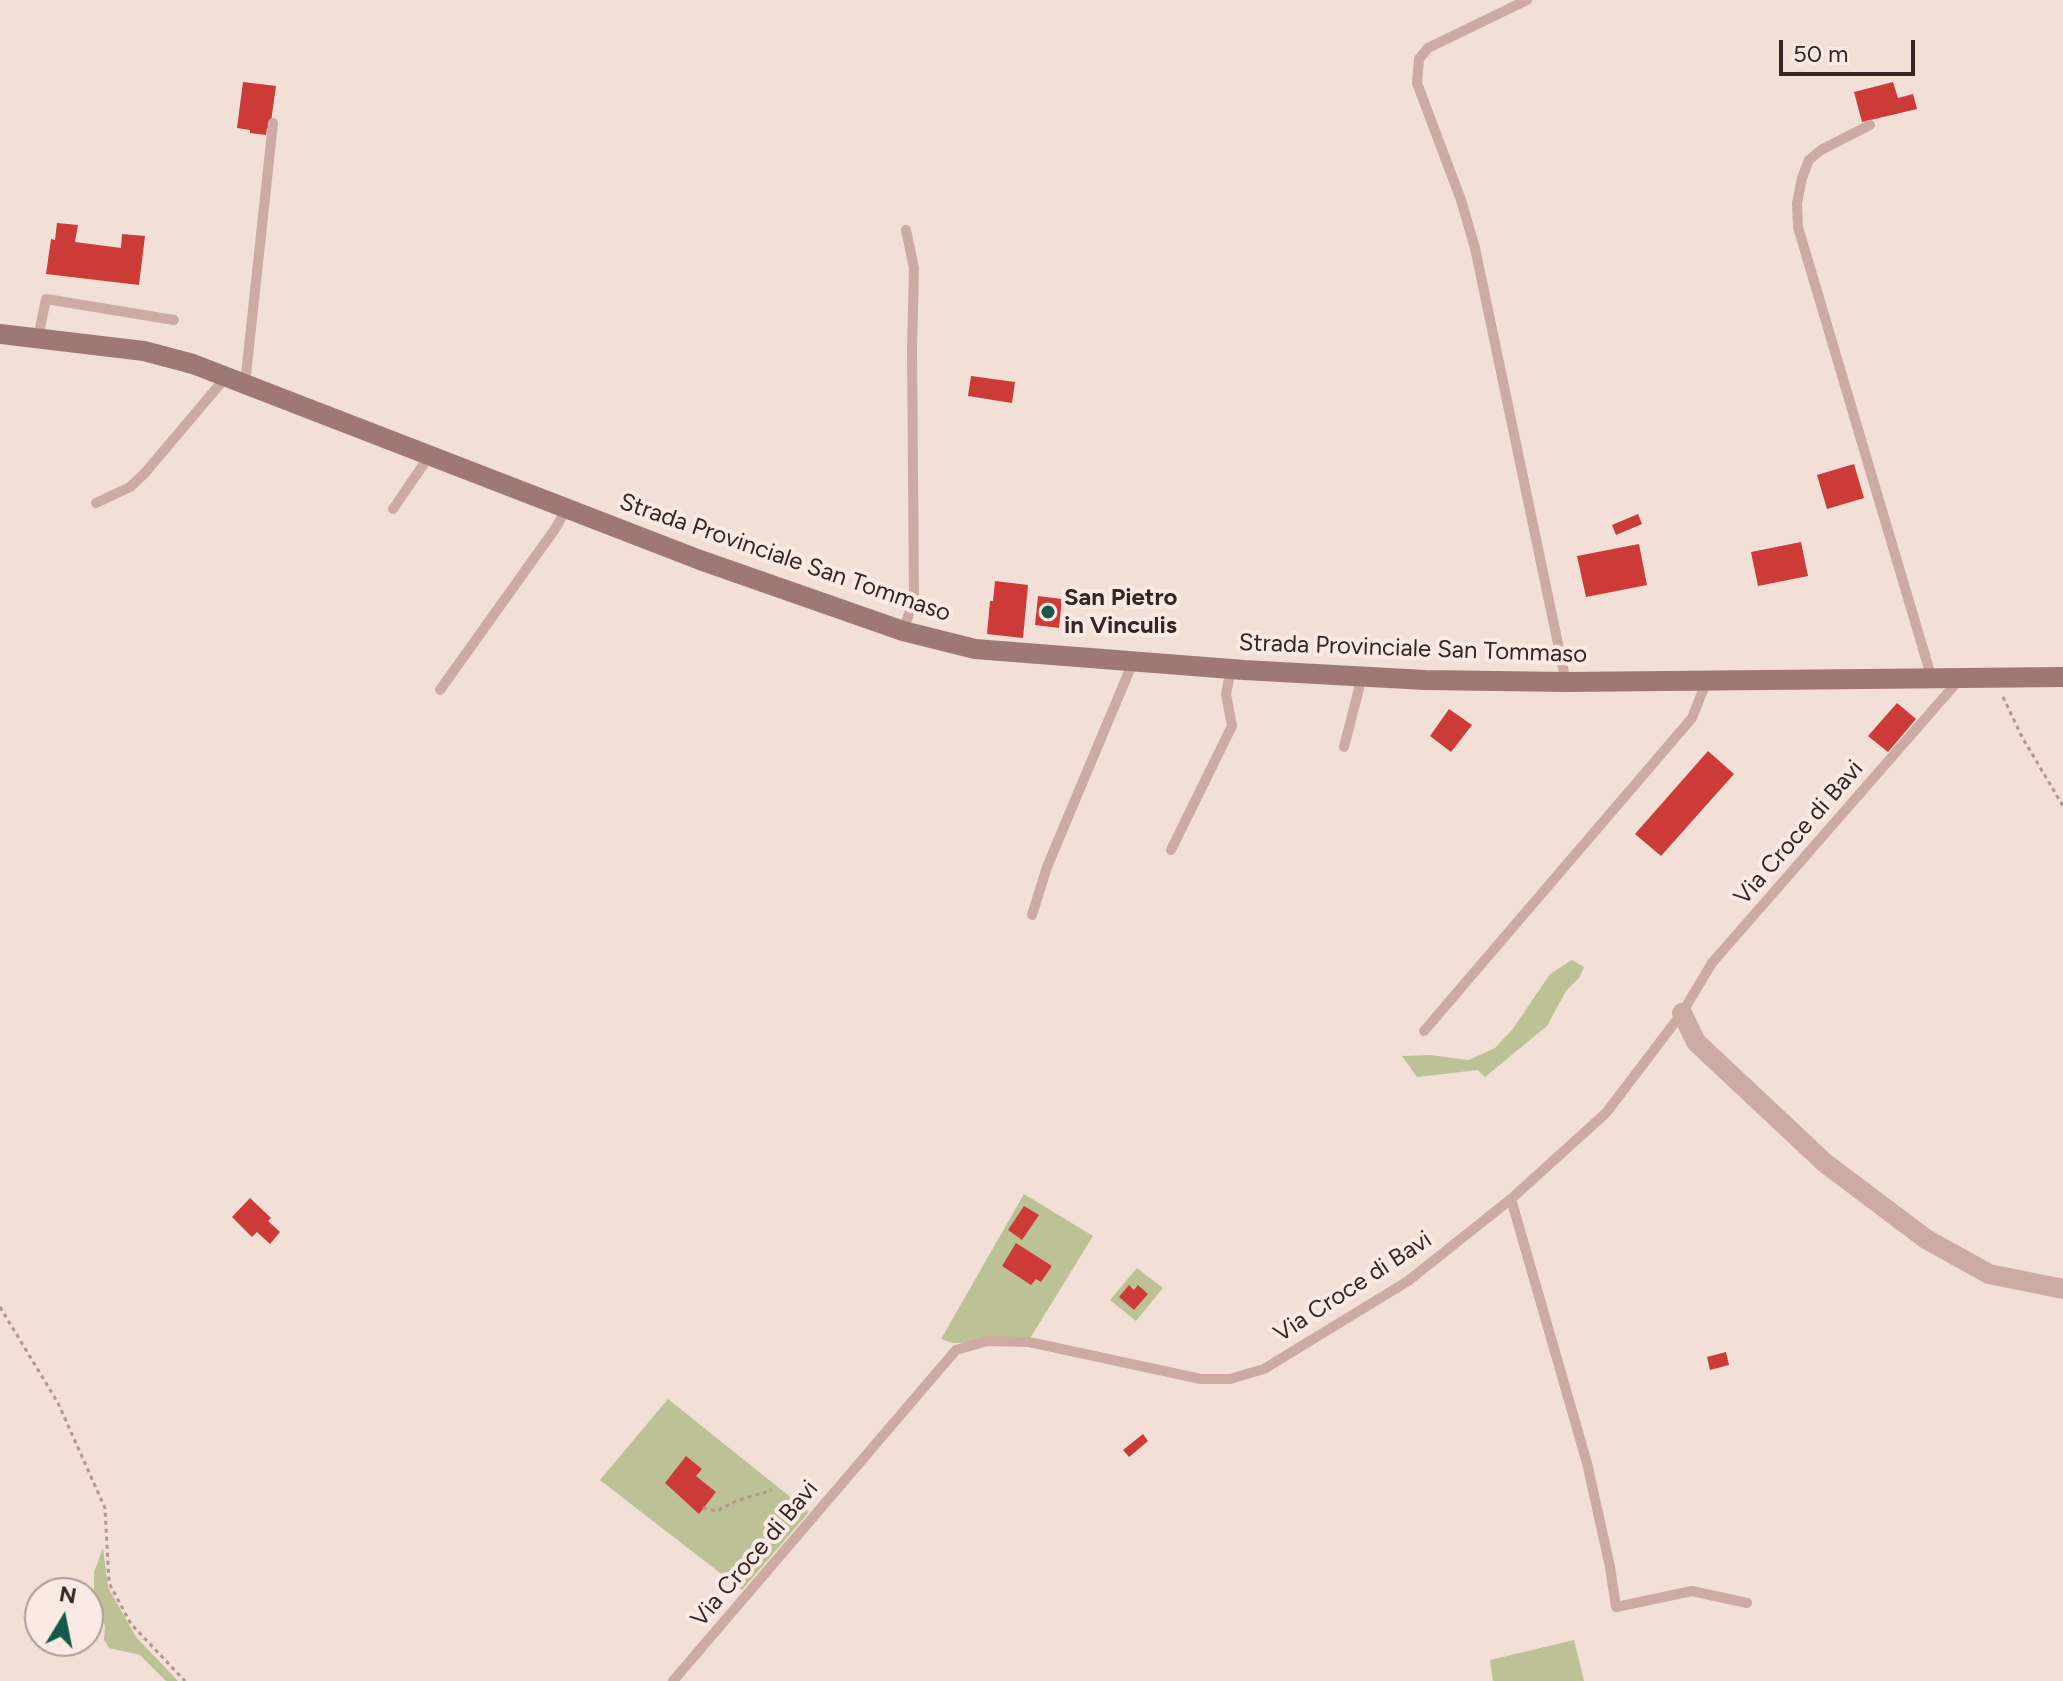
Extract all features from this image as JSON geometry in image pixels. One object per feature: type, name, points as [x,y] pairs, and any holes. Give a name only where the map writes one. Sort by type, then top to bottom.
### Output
[{"type":"street","name":"Strada Provinciale San Tommaso","points":[[1,333],[144,351],[193,364],[700,560],[903,631],[975,649],[1362,677],[1566,682],[2063,677]]},
{"type":"street","points":[[1682,1013],[1696,1042],[1814,1153],[1926,1239],[1989,1274],[2063,1289]]},
{"type":"lane","points":[[1527,0],[1428,48],[1419,59],[1417,83],[1461,200],[1475,248],[1566,682]]},
{"type":"lane","points":[[96,503],[130,487],[235,380],[273,123]]},
{"type":"lane","points":[[1870,125],[1821,150],[1809,160],[1797,203],[1798,227],[1932,679]]},
{"type":"lane","points":[[903,631],[914,599],[914,268],[906,230]]},
{"type":"lane","points":[[38,338],[46,299],[174,320]]},
{"type":"lane","points":[[393,509],[430,455]]},
{"type":"lane","points":[[440,690],[567,508]]},
{"type":"lane","points":[[1032,915],[1047,867],[1133,662]]},
{"type":"lane","points":[[1171,850],[1232,726],[1226,694],[1231,669]]},
{"type":"lane","points":[[1344,747],[1362,677]]},
{"type":"lane","name":"Via Croce di Bavi","points":[[673,1681],[956,1350],[987,1341],[1029,1342],[1201,1379],[1230,1379],[1264,1369],[1408,1281],[1511,1199],[1606,1113],[1682,1013],[1712,963],[1960,679]]},
{"type":"lane","points":[[1424,1031],[1692,718],[1707,680]]},
{"type":"lane","points":[[1511,1199],[1587,1463],[1616,1607],[1692,1591],[1747,1603]]},
{"type":"path","points":[[1998,678],[2011,715],[2063,806]]},
{"type":"path","points":[[0,1307],[58,1403],[105,1508],[109,1583],[131,1624],[185,1681]]},
{"type":"path","points":[[703,1508],[710,1512],[717,1511],[736,1501],[772,1490]]},
{"type":"green space","points":[[1572,960],[1584,967],[1579,978],[1566,991],[1547,1026],[1485,1077],[1478,1070],[1417,1077],[1402,1056],[1430,1055],[1469,1060],[1495,1048],[1512,1030],[1550,974]]},
{"type":"green space","points":[[1024,1194],[1093,1236],[1029,1340],[953,1343],[941,1339]]},
{"type":"green space","points":[[1137,1268],[1163,1288],[1136,1321],[1110,1300]]},
{"type":"green space","points":[[668,1399],[809,1512],[742,1590],[600,1480]]},
{"type":"green space","points":[[103,1548],[108,1587],[136,1637],[178,1681],[166,1681],[140,1655],[109,1648],[104,1640],[104,1577],[94,1577]]},
{"type":"green space","points":[[1574,1640],[1584,1681],[1493,1681],[1490,1660]]},
{"type":"building","points":[[243,82],[276,86],[270,129],[267,128],[266,135],[237,128]]},
{"type":"building","points":[[1893,82],[1898,98],[1913,94],[1917,109],[1862,122],[1854,92]]},
{"type":"building","points":[[57,223],[78,225],[75,242],[121,248],[122,234],[145,236],[139,285],[46,274],[51,239],[55,240]]},
{"type":"building","points":[[971,376],[1015,382],[1012,403],[968,396]]},
{"type":"building","points":[[1854,464],[1864,498],[1827,509],[1817,475]]},
{"type":"building","points":[[1638,514],[1642,524],[1616,535],[1612,525]]},
{"type":"building","points":[[1801,542],[1808,576],[1758,586],[1751,552]]},
{"type":"building","points":[[1639,544],[1647,585],[1586,597],[1577,556]]},
{"type":"building","points":[[995,581],[1028,585],[1023,638],[987,634]]},
{"type":"building","name":"San Pietro in Vinculis","points":[[1038,596],[1062,599],[1059,628],[1035,625]]},
{"type":"building","points":[[1897,703],[1916,719],[1888,752],[1868,736]]},
{"type":"building","points":[[1449,709],[1472,725],[1451,752],[1430,736]]},
{"type":"building","points":[[1708,751],[1734,774],[1661,856],[1635,834]]},
{"type":"building","points":[[250,1198],[271,1218],[268,1221],[280,1232],[270,1244],[257,1232],[252,1237],[232,1217]]},
{"type":"building","points":[[1024,1206],[1039,1215],[1022,1240],[1008,1230]]},
{"type":"building","points":[[1016,1243],[1052,1266],[1041,1282],[1036,1279],[1031,1285],[1002,1266]]},
{"type":"building","points":[[1129,1285],[1134,1290],[1138,1285],[1148,1294],[1134,1310],[1119,1297]]},
{"type":"building","points":[[1726,1352],[1729,1365],[1710,1370],[1707,1357]]},
{"type":"building","points":[[1143,1434],[1148,1441],[1129,1457],[1123,1450]]},
{"type":"building","points":[[686,1456],[702,1469],[696,1476],[716,1492],[699,1514],[665,1483]]},
{"type":"place","name":"San Pietro in Vinculis","points":[[1048,612]]}]
